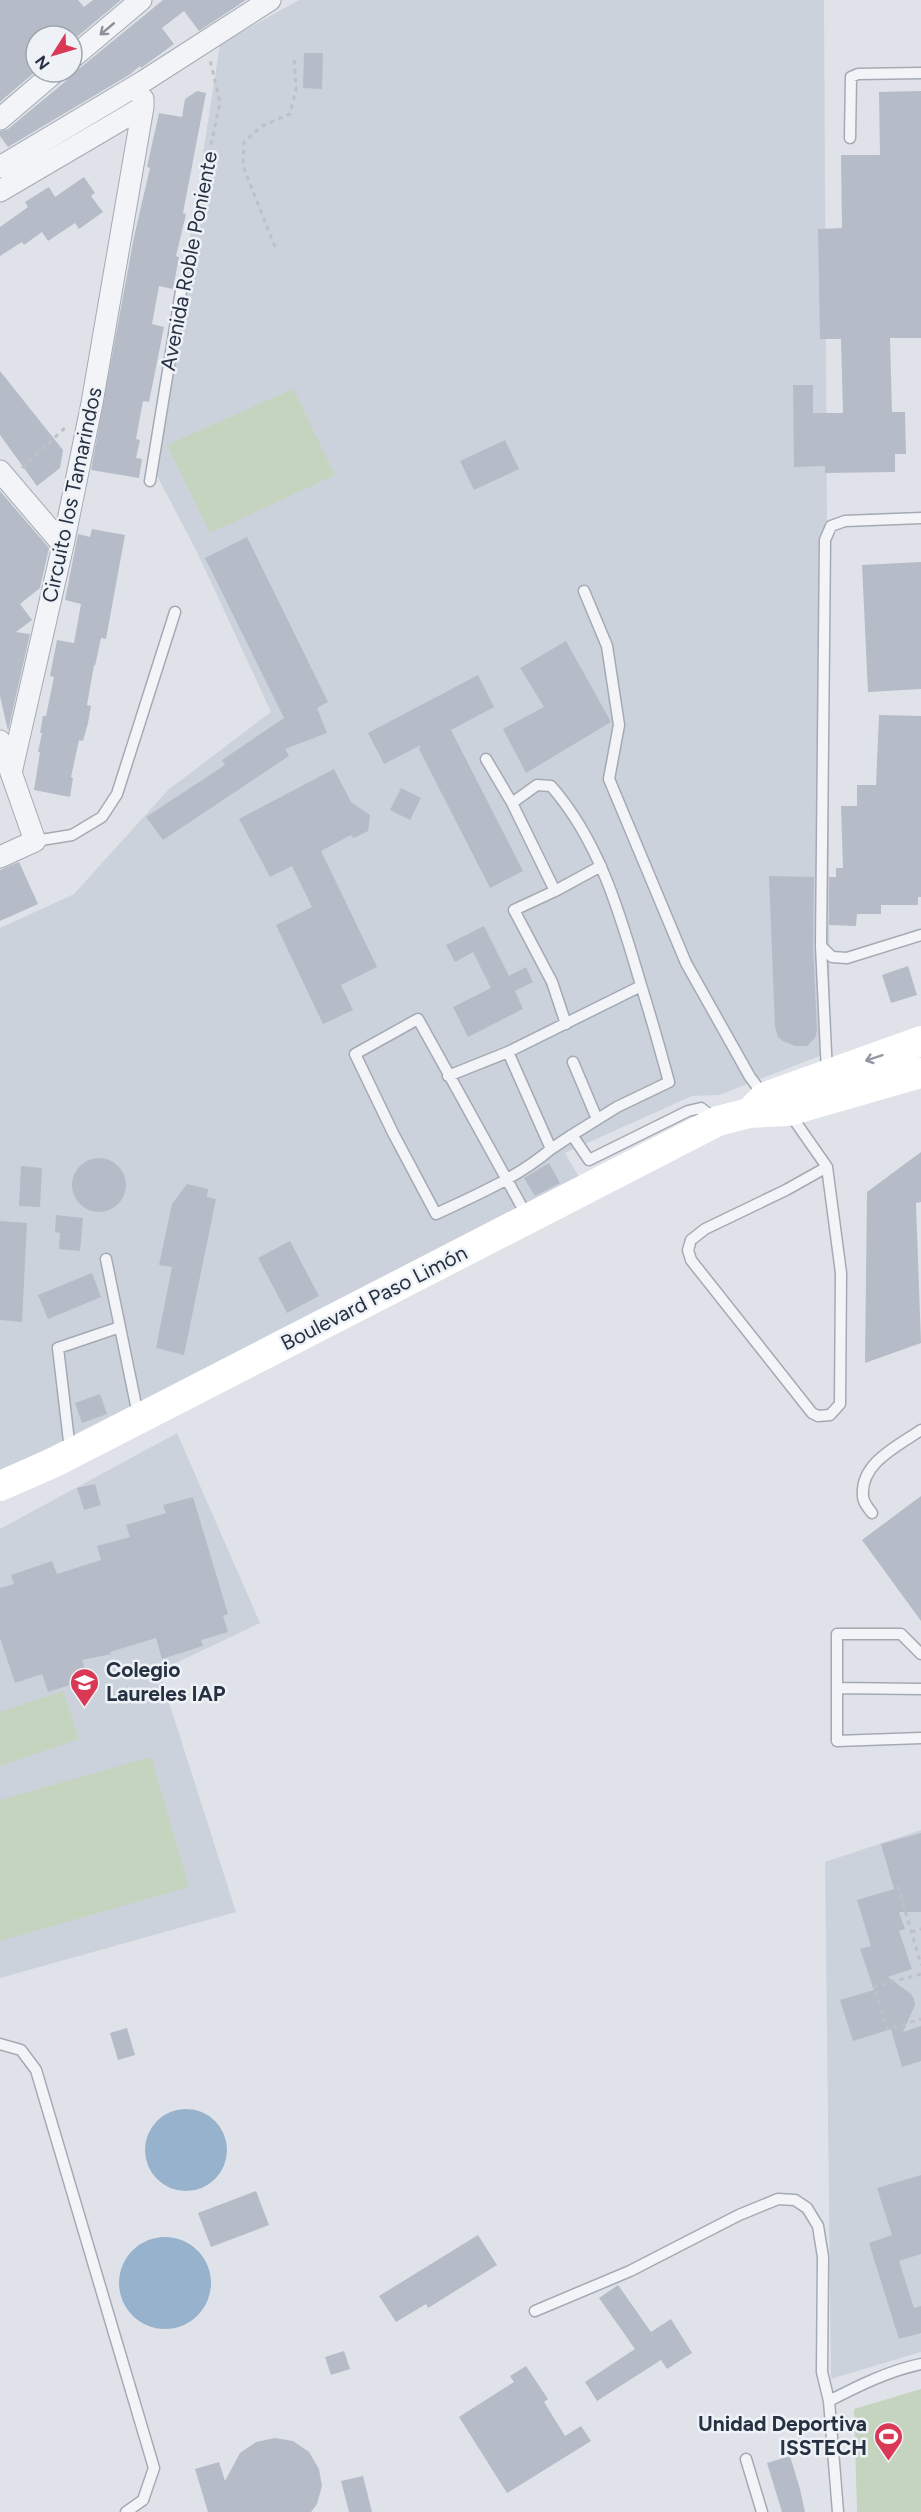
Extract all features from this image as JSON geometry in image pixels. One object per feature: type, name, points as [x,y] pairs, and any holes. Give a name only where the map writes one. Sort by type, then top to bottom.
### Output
[{"type":"main road","name":"Boulevard Paso Limón","points":[[0,1486],[70,1454],[718,1121],[829,1085],[921,1041]]},
{"type":"main road","name":"Boulevard Paso Limón","points":[[829,1085],[921,1073]]},
{"type":"street","points":[[84,48],[141,0]]},
{"type":"street","points":[[0,167],[144,81],[263,2]]},
{"type":"street","name":"Circuito los Tamarindos","points":[[11,773],[63,545],[92,403],[142,107],[144,81]]},
{"type":"street","points":[[0,118],[41,84]]},
{"type":"street","points":[[0,191],[142,107]]},
{"type":"street","points":[[4,476],[63,545]]},
{"type":"street","points":[[0,741],[35,841],[0,857]]},
{"type":"lane","points":[[850,138],[851,77],[858,74],[921,73]]},
{"type":"lane","name":"Avenida Roble Poniente","points":[[150,481],[181,291]]},
{"type":"lane","points":[[829,1085],[821,946],[825,540],[831,526],[845,521],[921,518]]},
{"type":"lane","points":[[584,591],[607,646],[619,724],[609,779],[686,963],[767,1107],[827,1167],[842,1273],[840,1404],[830,1415],[818,1416],[812,1413],[691,1260],[688,1250],[691,1240],[705,1229],[786,1190],[827,1167]]},
{"type":"lane","points":[[35,841],[72,835],[102,817],[117,794],[175,612]]},
{"type":"lane","points":[[486,759],[512,802],[555,891]]},
{"type":"lane","points":[[512,802],[537,785],[551,786],[568,806],[601,866],[618,908],[655,1026],[669,1082],[597,1119],[551,1149],[531,1167],[507,1180],[436,1214],[355,1054],[418,1019],[448,1076],[507,1180],[528,1218]]},
{"type":"lane","points":[[566,1024],[552,982],[514,910],[601,866]]},
{"type":"lane","points":[[821,946],[832,957],[847,958],[921,935]]},
{"type":"lane","points":[[448,1076],[508,1052],[641,986]]},
{"type":"lane","points":[[508,1052],[551,1149]]},
{"type":"lane","points":[[573,1062],[597,1119]]},
{"type":"lane","points":[[572,1135],[589,1160],[688,1111],[701,1108],[718,1121]]},
{"type":"lane","points":[[106,1259],[139,1418]]},
{"type":"lane","points":[[70,1454],[58,1348],[120,1327]]},
{"type":"lane","points":[[872,1513],[862,1498],[864,1481],[876,1461],[921,1430]]},
{"type":"lane","points":[[921,1654],[901,1634],[837,1634],[837,1741],[921,1738]]},
{"type":"lane","points":[[837,1688],[921,1689]]},
{"type":"lane","points":[[0,2044],[21,2050],[36,2070],[154,2468],[143,2499],[126,2512]]},
{"type":"lane","points":[[535,2311],[630,2271],[739,2215],[778,2199],[795,2200],[807,2208],[818,2226],[823,2257],[822,2372],[829,2401],[838,2512]]},
{"type":"lane","points":[[829,2401],[904,2367],[921,2364]]},
{"type":"lane","points":[[746,2459],[762,2512]]},
{"type":"path","name":"Avenida Roble Poniente","points":[[181,291],[220,102],[206,41]]},
{"type":"path","points":[[275,247],[243,166],[244,142],[262,126],[290,114],[296,88],[294,56]]},
{"type":"path","points":[[4,476],[92,403]]},
{"type":"path","points":[[898,1886],[921,1965]]},
{"type":"path","points":[[911,1932],[921,1929]]},
{"type":"path","points":[[921,1974],[874,1987],[887,2029],[921,2019]]},
{"type":"shaded area","points":[[299,0],[824,0],[830,1052],[719,1095],[692,1096],[565,1153],[581,1180],[0,1472],[0,928],[74,894],[168,790],[271,712],[197,552],[154,470],[220,44]]},
{"type":"shaded area","name":"Colegio Laureles IAP","points":[[177,1433],[260,1623],[159,1671],[236,1912],[0,1978],[0,1529]]},
{"type":"shaded area","points":[[921,1830],[921,2352],[831,2379],[825,1862]]},
{"type":"green space","points":[[293,389],[335,475],[210,533],[167,445]]},
{"type":"green space","points":[[63,1691],[79,1739],[0,1766],[0,1712]]},
{"type":"green space","points":[[151,1757],[189,1887],[0,1941],[0,1800]]},
{"type":"green space","name":"Unidad Deportiva ISSTECH","points":[[921,2389],[921,2512],[857,2512],[854,2409]]},
{"type":"water","points":[[186,2109],[202,2112],[215,2121],[224,2134],[227,2150],[224,2166],[215,2179],[202,2188],[186,2191],[170,2188],[157,2179],[148,2166],[145,2150],[148,2134],[157,2121],[170,2112]]},
{"type":"water","points":[[156,2237],[174,2237],[191,2244],[204,2257],[211,2274],[211,2292],[204,2309],[191,2322],[174,2329],[156,2329],[139,2322],[126,2309],[119,2292],[119,2274],[126,2257],[139,2244]]},
{"type":"building","points":[[0,0],[78,0],[84,7],[93,0],[121,0],[84,31],[84,24],[24,24],[24,81],[0,102]]},
{"type":"building","points":[[163,0],[246,0],[199,31],[184,11],[162,28],[174,44],[141,68],[140,66],[129,75],[8,147],[0,136],[0,131],[8,129],[62,84],[84,84],[84,65]]},
{"type":"building","points":[[304,53],[323,53],[322,89],[303,88]]},
{"type":"building","points":[[197,91],[206,93],[183,213],[186,214],[176,256],[179,257],[173,289],[159,286],[152,324],[164,327],[149,402],[143,401],[136,439],[140,440],[136,458],[142,459],[139,478],[91,470],[159,113],[182,117],[185,99]]},
{"type":"building","points":[[921,91],[921,338],[890,338],[892,412],[905,412],[906,454],[895,454],[895,472],[825,473],[825,466],[794,467],[793,385],[813,385],[813,413],[843,413],[841,339],[820,339],[818,229],[842,228],[841,155],[880,155],[879,92]]},
{"type":"building","points":[[84,177],[95,193],[91,196],[103,212],[79,229],[75,223],[48,241],[42,232],[24,245],[22,242],[0,256],[0,227],[28,207],[25,202],[49,187],[55,197]]},
{"type":"building","points":[[0,371],[63,450],[60,468],[37,486],[0,435]]},
{"type":"building","points":[[505,440],[519,469],[474,490],[460,461]]},
{"type":"building","points":[[0,491],[49,548],[40,588],[20,604],[32,620],[16,632],[30,634],[8,731],[0,696]]},
{"type":"building","points":[[92,529],[125,535],[106,639],[101,638],[94,665],[87,705],[91,706],[88,723],[83,741],[79,740],[71,777],[73,778],[70,797],[34,790],[42,733],[40,733],[54,677],[50,676],[57,640],[74,643],[81,604],[65,600],[78,534],[90,537]]},
{"type":"building","points":[[247,537],[328,702],[317,708],[327,733],[285,749],[289,756],[163,840],[146,817],[225,765],[222,760],[284,718],[205,558]]},
{"type":"building","points":[[921,562],[921,689],[868,692],[862,565]]},
{"type":"building","points":[[566,641],[611,722],[526,773],[503,729],[544,707],[520,668]]},
{"type":"building","points":[[478,675],[494,707],[451,730],[523,871],[490,888],[419,749],[421,745],[384,764],[368,733]]},
{"type":"building","points":[[879,715],[921,716],[921,897],[918,897],[918,905],[881,905],[881,914],[857,914],[856,926],[829,925],[829,877],[836,877],[836,868],[843,868],[841,806],[857,806],[857,785],[876,785]]},
{"type":"building","points":[[334,769],[351,802],[370,815],[368,831],[354,838],[351,835],[321,851],[377,967],[341,985],[353,1010],[323,1024],[276,925],[312,907],[292,866],[270,877],[239,819]]},
{"type":"building","points":[[401,788],[421,798],[410,820],[390,810]]},
{"type":"building","points":[[19,862],[38,904],[0,921],[0,870]]},
{"type":"building","points":[[769,876],[814,877],[813,946],[817,1031],[815,1038],[807,1046],[795,1046],[783,1041],[778,1037],[775,1027]]},
{"type":"building","points":[[484,926],[509,976],[526,967],[533,982],[515,991],[523,1009],[468,1037],[453,1007],[491,988],[473,952],[455,962],[446,945]]},
{"type":"building","points":[[908,966],[917,995],[891,1003],[882,975]]},
{"type":"building","points":[[921,1152],[921,1202],[916,1203],[921,1343],[865,1363],[867,1192]]},
{"type":"building","points":[[94,1158],[104,1158],[118,1166],[124,1175],[126,1185],[124,1195],[118,1204],[104,1212],[94,1212],[77,1200],[72,1190],[72,1180],[84,1163]]},
{"type":"building","points":[[549,1163],[560,1183],[535,1196],[524,1178]]},
{"type":"building","points":[[21,1166],[42,1168],[40,1207],[19,1206]]},
{"type":"building","points":[[187,1184],[208,1189],[207,1197],[216,1199],[184,1355],[156,1348],[172,1267],[159,1265],[172,1204]]},
{"type":"building","points":[[56,1215],[83,1218],[80,1251],[59,1249],[60,1233],[55,1232]]},
{"type":"building","points":[[0,1221],[27,1223],[22,1322],[0,1320]]},
{"type":"building","points":[[290,1241],[319,1296],[287,1313],[258,1258]]},
{"type":"building","points":[[92,1273],[101,1297],[48,1319],[38,1295]]},
{"type":"building","points":[[100,1394],[107,1414],[82,1423],[75,1403]]},
{"type":"building","points":[[95,1484],[101,1505],[84,1510],[77,1488]]},
{"type":"building","points":[[921,1496],[921,1621],[862,1540]]},
{"type":"building","points":[[193,1497],[228,1614],[223,1616],[228,1632],[201,1640],[203,1646],[162,1659],[156,1638],[110,1652],[111,1654],[82,1660],[88,1679],[48,1692],[42,1674],[15,1683],[0,1638],[0,1588],[14,1584],[11,1575],[52,1561],[57,1574],[101,1560],[97,1546],[130,1537],[126,1525],[166,1513],[163,1505]]},
{"type":"building","points":[[921,1833],[921,1912],[899,1912],[905,1929],[899,1931],[912,1969],[888,1977],[911,1994],[914,1999],[915,2005],[903,2032],[921,2026],[921,2061],[902,2067],[891,2029],[853,2041],[840,2000],[874,1990],[860,1949],[871,1946],[857,1900],[894,1889],[881,1844]]},
{"type":"building","points":[[127,2028],[135,2055],[118,2060],[110,2033]]},
{"type":"building","points":[[921,2175],[921,2254],[899,2261],[914,2308],[921,2306],[921,2333],[899,2339],[869,2243],[892,2235],[877,2188]]},
{"type":"building","points":[[256,2191],[269,2225],[211,2247],[198,2213]]},
{"type":"building","points":[[478,2235],[497,2265],[428,2308],[426,2304],[396,2322],[379,2296]]},
{"type":"building","points":[[618,2285],[651,2332],[671,2319],[692,2353],[667,2369],[661,2360],[597,2401],[585,2382],[635,2349],[599,2298]]},
{"type":"building","points":[[344,2351],[350,2369],[331,2375],[325,2357]]},
{"type":"building","points":[[526,2366],[548,2399],[544,2402],[565,2436],[581,2426],[591,2441],[507,2493],[459,2417],[514,2382],[510,2376]]},
{"type":"building","points":[[275,2438],[293,2441],[309,2452],[319,2469],[322,2486],[317,2504],[311,2512],[208,2512],[195,2469],[219,2462],[225,2481],[240,2453],[256,2442]]},
{"type":"building","points":[[790,2456],[805,2512],[782,2512],[767,2463]]},
{"type":"building","points":[[363,2476],[372,2512],[349,2512],[341,2481]]},
{"type":"place","name":"Colegio Laureles IAP","points":[[85,1708]]},
{"type":"place","name":"Unidad Deportiva ISSTECH","points":[[888,2462]]}]
